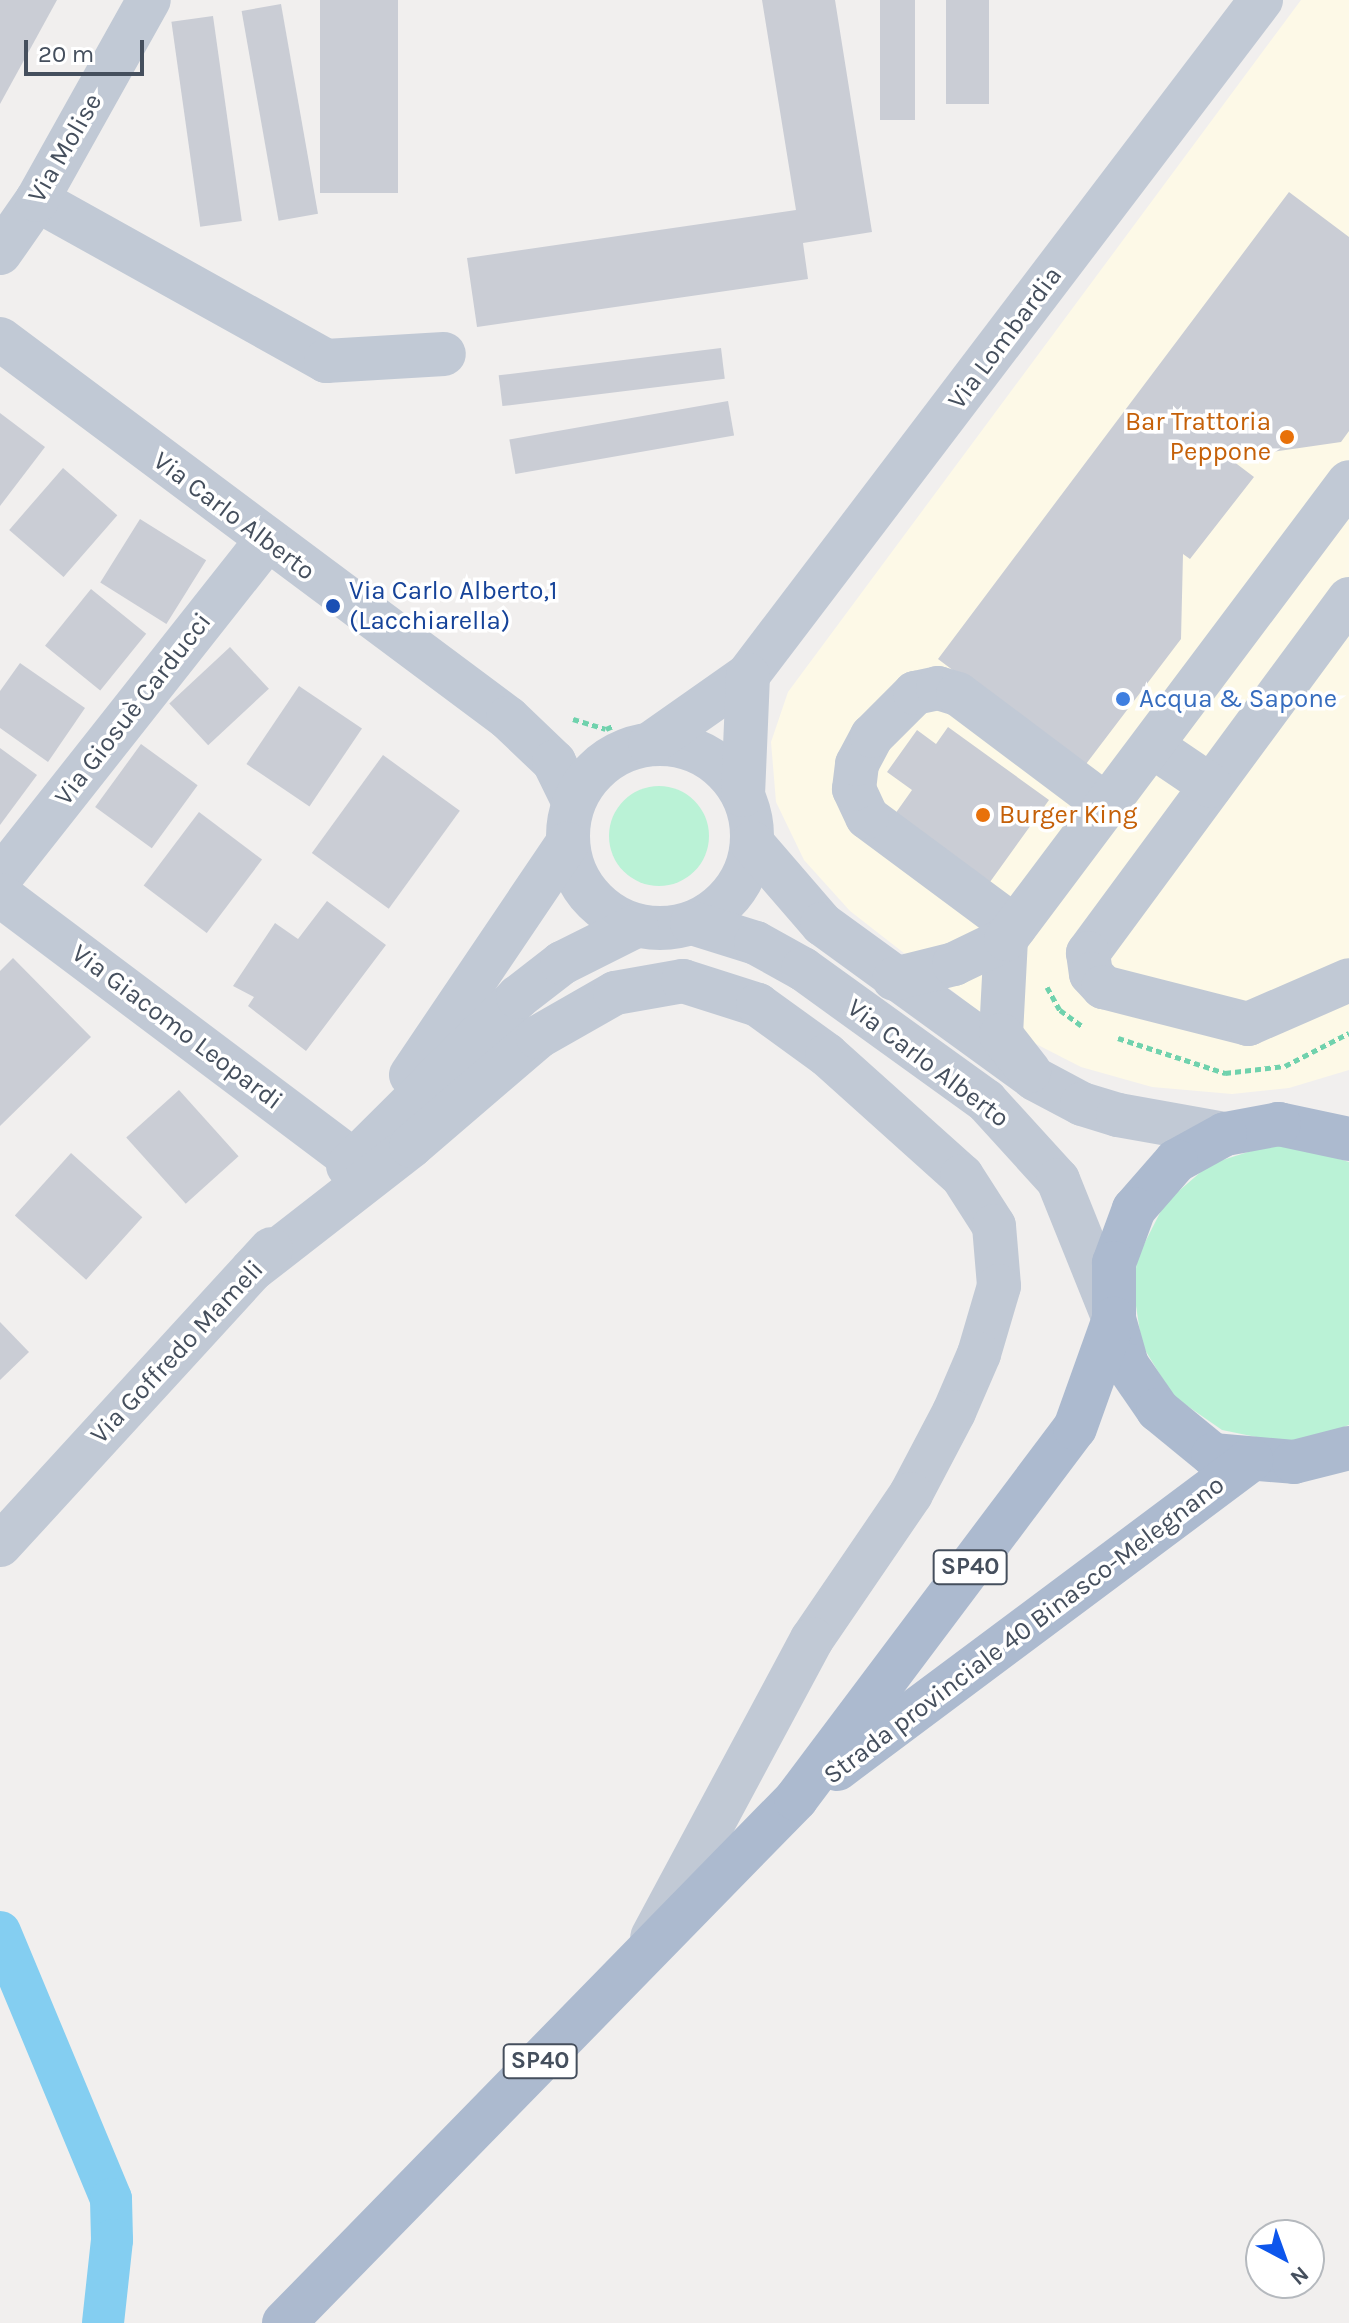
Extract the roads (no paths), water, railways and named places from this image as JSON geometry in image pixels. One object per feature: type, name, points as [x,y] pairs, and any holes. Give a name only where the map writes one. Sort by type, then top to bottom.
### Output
[{"type":"main road","name":"Strada provinciale 40 Binasco-Melegnano","points":[[1337,1455],[1251,1460],[1213,1455],[1158,1410],[1127,1365],[1114,1319],[1114,1263],[1134,1209],[1176,1161],[1225,1134],[1296,1125],[1349,1108]]},
{"type":"main road","name":"Strada provinciale 40 Binasco-Melegnano","points":[[1296,1125],[1349,1139]]},
{"type":"main road","name":"Strada provinciale 40 Binasco-Melegnano","points":[[284,2323],[796,1799],[1075,1428],[1114,1319]]},
{"type":"main road","name":"Strada provinciale 40 Binasco-Melegnano","points":[[796,1799],[1251,1460]]},
{"type":"street","name":"Via Molise","points":[[0,253],[37,200],[149,0]]},
{"type":"street","name":"Via Lombardia","points":[[628,740],[748,675],[1261,0]]},
{"type":"street","points":[[37,200],[326,361],[444,354]]},
{"type":"street","name":"Via Carlo Alberto","points":[[0,339],[266,541],[508,718],[554,762],[573,801]]},
{"type":"street","points":[[894,979],[954,964],[1011,933],[1152,746],[1341,509]]},
{"type":"street","name":"Via Giosuè Carducci","points":[[0,878],[266,541]]},
{"type":"street","points":[[1349,599],[1088,953],[1091,974],[1103,987],[1248,1024],[1349,980]]},
{"type":"street","points":[[743,795],[727,772],[704,755],[678,745],[628,740],[590,774],[573,801],[567,844],[574,872],[589,896],[610,915],[636,926],[664,929],[692,923],[733,892],[752,843],[743,795],[748,675]]},
{"type":"street","points":[[1011,933],[867,817],[854,789],[857,764],[872,736],[915,693],[938,688],[958,694],[1107,806]]},
{"type":"street","name":"Via Carlo Alberto","points":[[508,718],[548,737],[628,740]]},
{"type":"street","points":[[1152,746],[1211,786]]},
{"type":"street","name":"Via Carlo Alberto","points":[[752,843],[822,924],[1035,1079],[1082,1104],[1118,1115],[1225,1134]]},
{"type":"street","name":"Via Goffredo Mameli","points":[[353,1160],[567,844]]},
{"type":"street","name":"Via Giacomo Leopardi","points":[[0,895],[353,1160]]},
{"type":"street","name":"Via Carlo Alberto","points":[[692,923],[756,943],[803,969],[986,1101],[1058,1180],[1114,1319]]},
{"type":"street","name":"Via Goffredo Mameli","points":[[0,1545],[353,1160],[518,997],[562,963],[636,926]]},
{"type":"street","points":[[1011,933],[1001,1035],[1035,1079]]},
{"type":"street","points":[[252,1270],[411,1146],[538,1037],[615,993],[683,981],[758,1005],[827,1055],[962,1176],[994,1226],[999,1286],[979,1354],[954,1412],[911,1494],[812,1639],[640,1959]]},
{"type":"waterway","points":[[0,1932],[111,2199],[112,2240],[103,2323]]},
{"type":"place","name":"Bar Trattoria Peppone","points":[[1287,437]]},
{"type":"place","name":"Via Carlo Alberto,1 (Lacchiarella)","points":[[333,606]]},
{"type":"place","name":"Acqua & Sapone","points":[[1123,699]]},
{"type":"place","name":"Burger King","points":[[983,815]]}]
